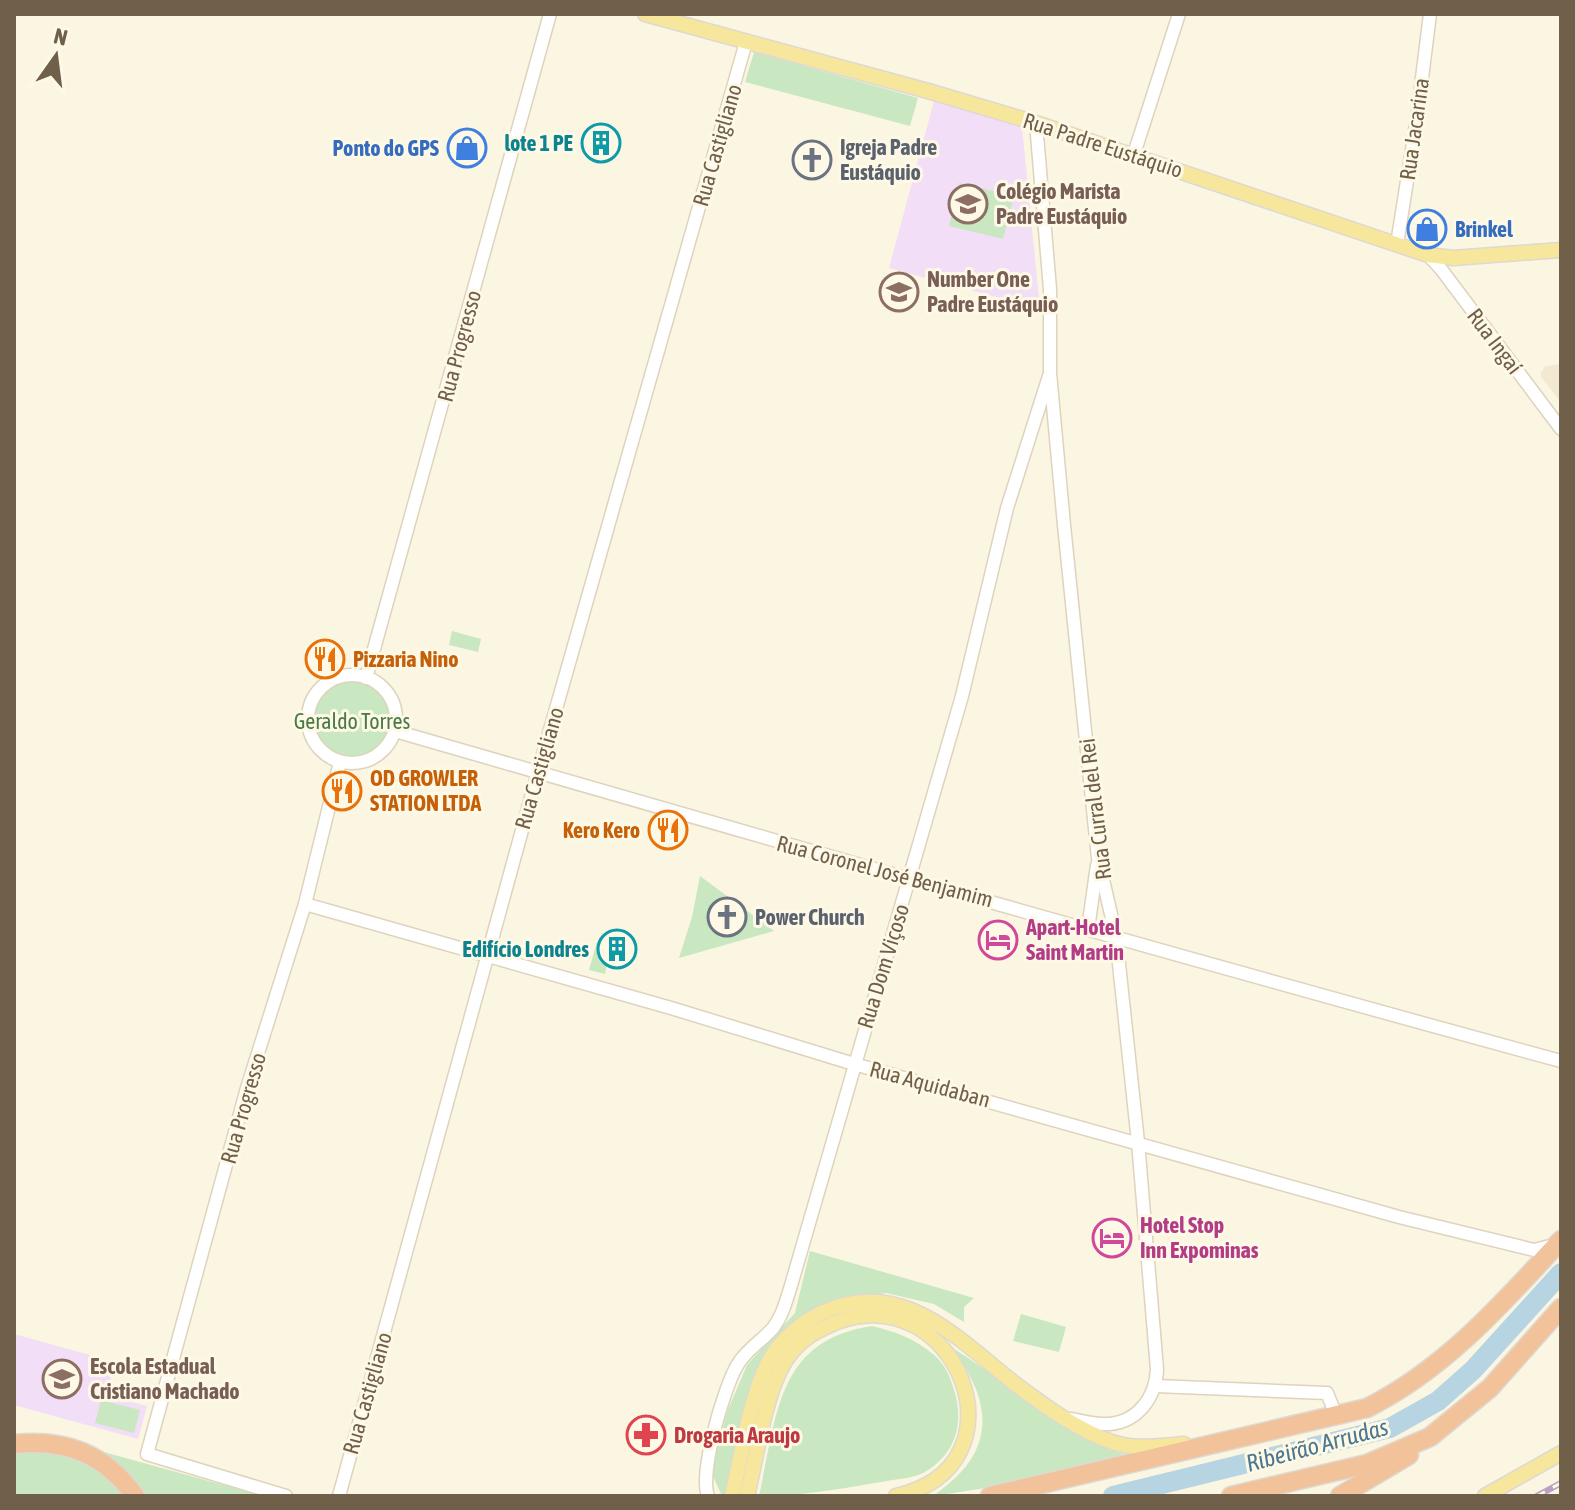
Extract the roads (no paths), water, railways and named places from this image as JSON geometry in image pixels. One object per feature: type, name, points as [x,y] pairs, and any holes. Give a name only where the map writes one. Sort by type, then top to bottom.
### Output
[{"type":"highway","points":[[990,1496],[1367,1408],[1395,1394],[1444,1360],[1559,1242]]},
{"type":"highway","points":[[1340,1496],[1403,1460],[1490,1388],[1561,1308]]},
{"type":"highway","points":[[1231,1496],[1367,1464],[1430,1437]]},
{"type":"highway","points":[[14,1444],[42,1441],[67,1445],[111,1470],[134,1495]]},
{"type":"highway","points":[[1285,1484],[1368,1481]]},
{"type":"main road","name":"Rua Padre Eustáquio","points":[[645,14],[1036,123],[1428,255],[1453,258],[1561,250]]},
{"type":"main road","points":[[747,1496],[767,1363],[794,1330],[810,1318],[850,1303],[874,1301],[926,1315],[955,1334],[1019,1387],[1065,1418],[1113,1442],[1133,1446],[1248,1438]]},
{"type":"main road","points":[[732,1496],[779,1372],[789,1356],[813,1333],[868,1314],[886,1315],[932,1336],[962,1377],[969,1401],[969,1429],[962,1449],[951,1466],[918,1491],[896,1496]]},
{"type":"main road","points":[[1485,1496],[1561,1453]]},
{"type":"street","name":"Rua Progresso","points":[[366,678],[550,14]]},
{"type":"street","points":[[1134,154],[1179,14]]},
{"type":"street","name":"Rua Jacarina","points":[[1397,244],[1430,14]]},
{"type":"street","name":"Rua Castigliano","points":[[339,1496],[538,772],[746,42]]},
{"type":"street","name":"Rua Curral del Rei","points":[[1036,123],[1050,326],[1050,373],[1098,858],[1116,936],[1138,1142],[1156,1386]]},
{"type":"street","name":"Rua Ingaí","points":[[1428,255],[1561,429]]},
{"type":"street","name":"Rua Dom Viçoso","points":[[708,1496],[704,1473],[732,1376],[746,1354],[773,1328],[782,1312],[962,696],[1007,508],[1050,373]]},
{"type":"street","points":[[343,676],[366,678],[384,689],[391,699],[395,710],[395,731],[389,744],[373,759],[351,764],[340,762],[320,750],[313,740],[308,717],[310,706],[315,695],[332,680],[343,676]]},
{"type":"street","name":"Rua Coronel José Benjamim","points":[[395,731],[722,827],[1561,1061]]},
{"type":"street","name":"Rua Progresso","points":[[286,1496],[147,1454],[247,1088],[305,904],[340,762]]},
{"type":"street","points":[[1088,929],[1098,858]]},
{"type":"street","name":"Rua Aquidaban","points":[[305,904],[671,1008],[854,1064],[1419,1222],[1534,1250],[1559,1242]]},
{"type":"street","points":[[1065,1418],[1111,1424],[1127,1419],[1149,1401],[1156,1386],[1327,1393],[1336,1415]]},
{"type":"waterway","name":"Ribeirão Arrudas","points":[[1113,1496],[1390,1428],[1438,1401],[1473,1370],[1561,1273]]},
{"type":"railway","points":[[1537,1496],[1561,1483]]},
{"type":"place","name":"lote 1 PE","points":[[601,143]]},
{"type":"place","name":"Ponto do GPS","points":[[467,148]]},
{"type":"place","name":"Igreja Padre Eustáquio","points":[[812,160]]},
{"type":"place","name":"Colégio Marista Padre Eustáquio","points":[[968,204]]},
{"type":"place","name":"Brinkel","points":[[1427,229]]},
{"type":"place","name":"Number One Padre Eustáquio","points":[[899,292]]},
{"type":"place","name":"Pizzaria Nino","points":[[325,659]]},
{"type":"place","name":"OD GROWLER STATION LTDA","points":[[342,791]]},
{"type":"place","name":"Kero Kero","points":[[668,830]]},
{"type":"place","name":"Power Church","points":[[727,917]]},
{"type":"place","name":"Apart-Hotel Saint Martin","points":[[998,940]]},
{"type":"place","name":"Edifício Londres","points":[[617,949]]},
{"type":"place","name":"Hotel Stop Inn Expominas","points":[[1112,1238]]},
{"type":"place","name":"Escola Estadual Cristiano Machado","points":[[62,1379]]},
{"type":"place","name":"Drogaria Araujo","points":[[646,1435]]},
{"type":"park label","name":"Geraldo Torres","points":[[352,721]]}]
